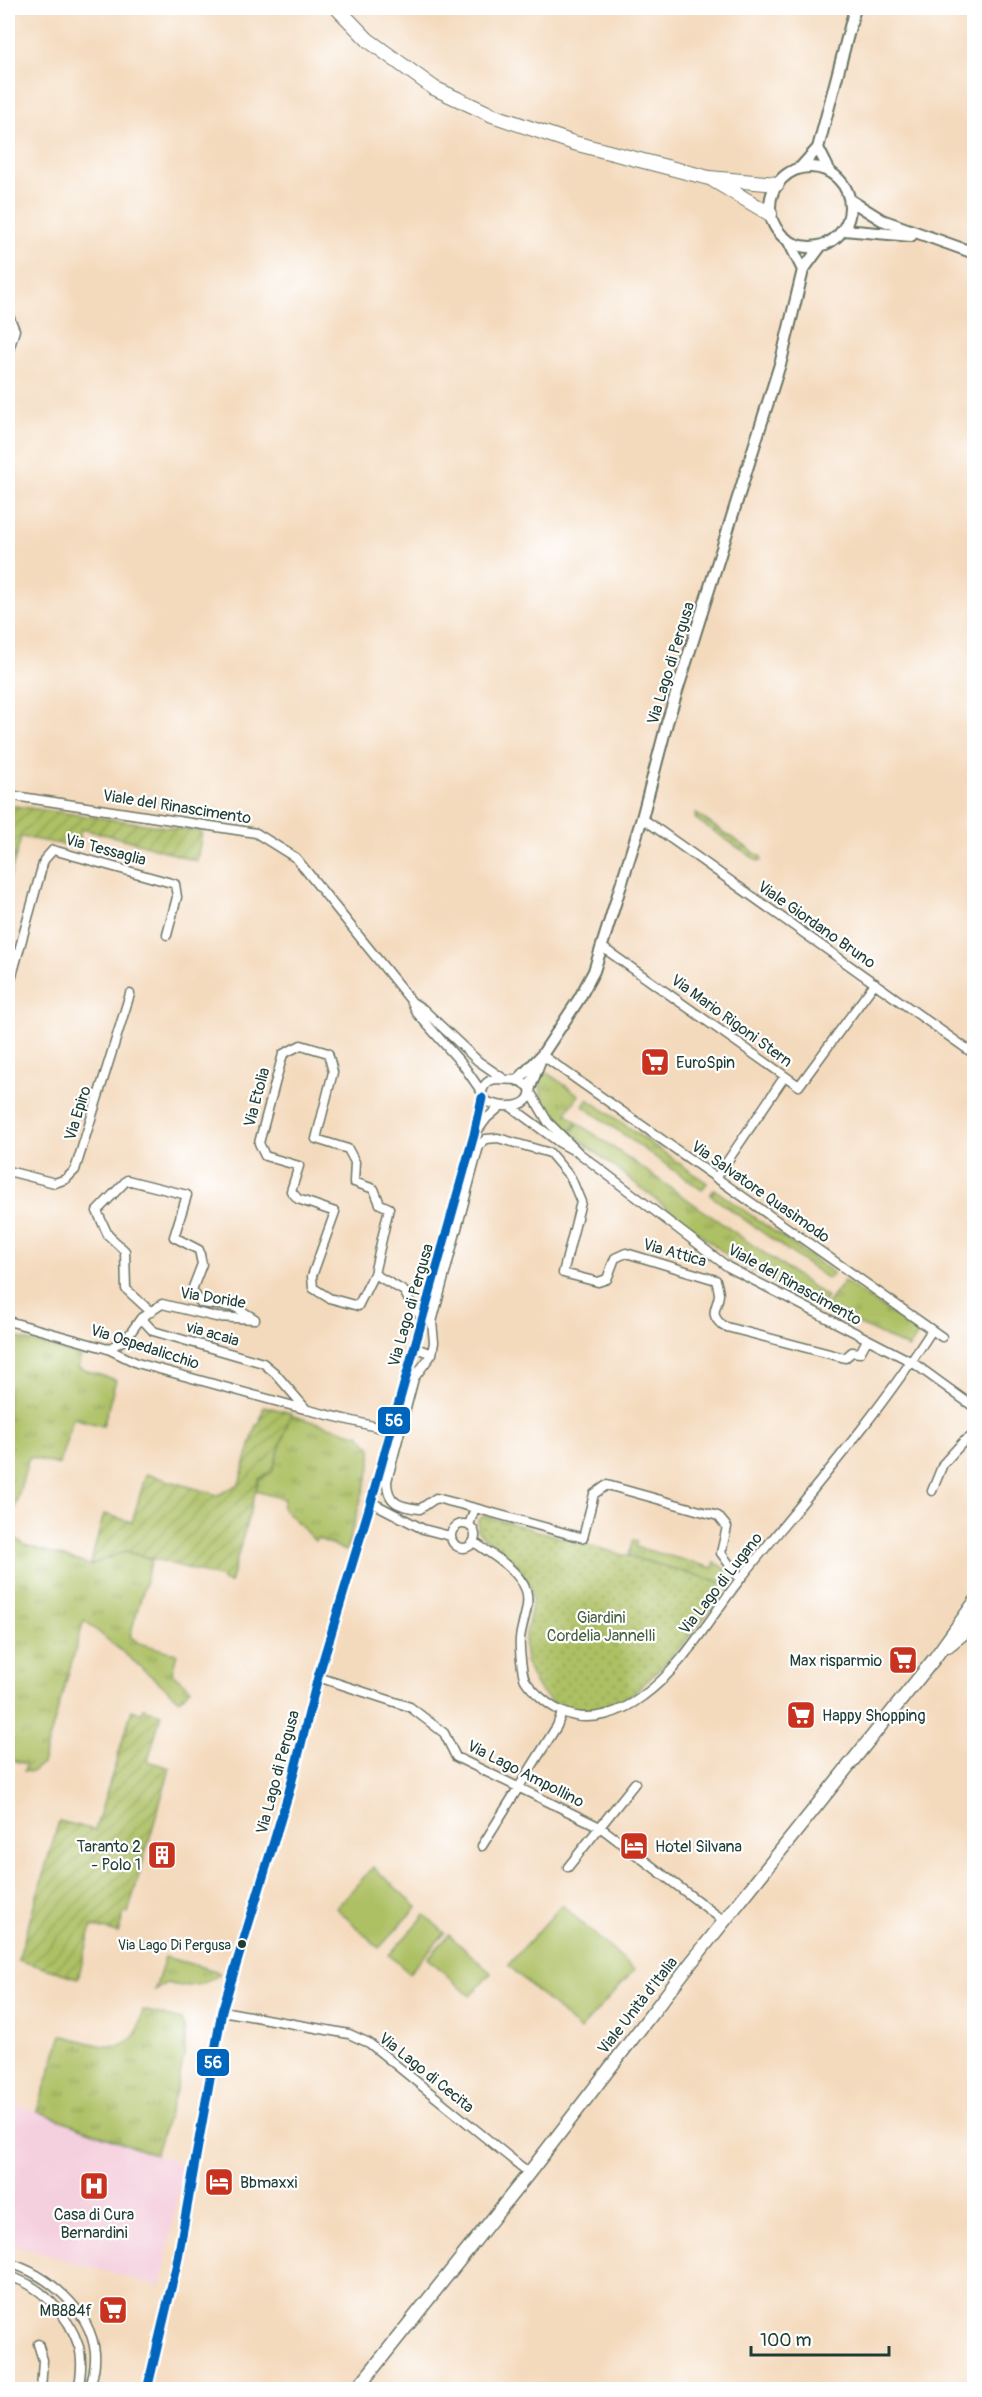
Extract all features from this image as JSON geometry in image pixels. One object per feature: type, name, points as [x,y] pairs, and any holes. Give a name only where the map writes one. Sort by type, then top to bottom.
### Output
[{"type":"highway","points":[[338,8],[368,40],[434,88],[482,111],[574,143],[709,178],[777,184]]},
{"type":"highway","points":[[709,178],[770,213]]},
{"type":"main road","name":"Viale Unità d'Italia","points":[[358,2390],[975,1603]]},
{"type":"main road","name":"Viale Unità d'Italia","points":[[937,1654],[975,1625]]},
{"type":"street","points":[[803,270],[789,242],[774,225],[770,213],[772,193],[787,174],[800,168],[818,148],[855,8]]},
{"type":"street","points":[[818,148],[830,172]]},
{"type":"street","points":[[789,242],[810,248],[830,243],[844,230],[851,210],[850,200],[840,179],[820,168],[800,168]]},
{"type":"street","points":[[850,200],[882,220],[975,253]]},
{"type":"street","points":[[844,230],[879,231],[929,238]]},
{"type":"street","name":"Via Lago di Pergusa","points":[[518,1080],[542,1055],[594,971],[642,819],[669,717],[782,361],[803,270],[820,247]]},
{"type":"street","points":[[8,314],[15,330],[8,353]]},
{"type":"street","name":"Viale del Rinascimento","points":[[8,795],[256,833],[296,858],[412,1002],[417,1013],[463,1065],[482,1094]]},
{"type":"street","name":"Viale Giordano Bruno","points":[[642,819],[975,1054]]},
{"type":"street","name":"Via Tessaglia","points":[[8,990],[44,860],[53,850],[175,884],[177,897],[167,935]]},
{"type":"street","name":"Via Mario Rigoni Stern","points":[[602,947],[799,1086],[875,983]]},
{"type":"street","name":"Via Epiro","points":[[8,1171],[55,1183],[66,1179],[75,1170],[130,994]]},
{"type":"street","name":"Viale del Rinascimento","points":[[412,1002],[423,1008],[478,1061],[504,1079]]},
{"type":"street","name":"Via Etolia","points":[[301,1045],[328,1053],[333,1072],[316,1139],[348,1149],[355,1162],[354,1182],[374,1189],[380,1204],[389,1208],[374,1274],[358,1306],[329,1298],[313,1288],[312,1276],[334,1212],[298,1199],[291,1191],[299,1166],[265,1156],[259,1143],[283,1054],[301,1045]]},
{"type":"street","name":"Via Lago di Pergusa","points":[[531,1090],[542,1055]]},
{"type":"street","name":"Via Salvatore Quasìmodo","points":[[542,1055],[942,1337]]},
{"type":"street","points":[[716,1178],[784,1076]]},
{"type":"street","points":[[531,1090],[525,1102],[505,1106],[492,1105],[482,1094],[490,1080],[518,1080],[531,1090],[548,1122],[579,1153]]},
{"type":"street","name":"Via Lago di Pergusa","points":[[147,2390],[165,2323],[177,2263],[222,2011],[289,1792],[318,1677],[474,1135],[482,1094]]},
{"type":"street","points":[[474,1135],[487,1118],[505,1106]]},
{"type":"street","points":[[505,1106],[579,1153]]},
{"type":"street","name":"Via Attica","points":[[432,1354],[434,1342],[432,1322],[479,1146],[486,1139],[498,1138],[550,1153],[571,1178],[581,1202],[563,1273],[598,1282],[607,1279],[615,1258],[626,1253],[716,1280],[719,1294],[714,1311],[716,1320],[723,1326],[845,1358],[852,1352],[860,1353],[867,1340]]},
{"type":"street","name":"Viale del Rinascimento","points":[[579,1153],[728,1267],[912,1362],[975,1407]]},
{"type":"street","name":"Via Doride","points":[[141,1318],[151,1312],[162,1304],[216,1317],[255,1319],[236,1307],[201,1303],[192,1290],[202,1264],[199,1250],[174,1237],[187,1195],[127,1180],[97,1211],[108,1235],[125,1251],[126,1289],[151,1312]]},
{"type":"street","points":[[374,1274],[404,1291],[413,1308],[422,1317]]},
{"type":"street","points":[[108,1349],[126,1340],[141,1318]]},
{"type":"street","name":"via acaia","points":[[141,1318],[153,1331],[263,1363],[308,1410]]},
{"type":"street","name":"Via Ospedalicchio","points":[[8,1321],[108,1349],[137,1363],[389,1430]]},
{"type":"street","points":[[912,1362],[932,1330]]},
{"type":"street","points":[[413,1347],[432,1354],[414,1378],[387,1481],[387,1492],[392,1500],[405,1507],[420,1509],[436,1498],[583,1538],[594,1494],[607,1485],[718,1516],[727,1527],[721,1553],[740,1579]]},
{"type":"street","name":"Via Lago di Lugano","points":[[562,1712],[580,1716],[606,1716],[643,1697],[674,1666],[912,1362]]},
{"type":"street","points":[[932,1491],[943,1464],[963,1442],[975,1435]]},
{"type":"street","points":[[370,1502],[423,1529],[450,1536]]},
{"type":"street","points":[[469,1525],[475,1508]]},
{"type":"street","points":[[450,1536],[456,1525],[469,1525]]},
{"type":"street","points":[[450,1536],[459,1548],[468,1547],[474,1542],[475,1534],[469,1525]]},
{"type":"street","points":[[474,1542],[521,1579],[527,1594],[520,1640],[524,1678],[547,1701],[562,1712],[557,1726],[482,1846]]},
{"type":"street","name":"Via Lago Ampollino","points":[[318,1677],[410,1707],[444,1733],[456,1757],[600,1827],[724,1921]]},
{"type":"street","points":[[568,1867],[635,1783]]},
{"type":"street","name":"Via Lago di Cecita","points":[[222,2011],[350,2034],[369,2043],[529,2173]]},
{"type":"street","points":[[8,2263],[41,2277],[63,2294],[83,2320],[95,2350],[95,2369],[89,2390]]},
{"type":"street","points":[[8,2276],[36,2288],[54,2305],[70,2328],[79,2348],[81,2373],[78,2390]]},
{"type":"street","points":[[70,2328],[83,2320]]},
{"type":"street","points":[[38,2344],[44,2360],[41,2390]]},
{"type":"shaded area","name":"Casa di Cura Bernardini","points":[[8,2101],[184,2165],[161,2287],[8,2244]]},
{"type":"green space","points":[[8,805],[202,832],[197,861],[128,840],[81,829],[77,847],[21,837],[8,884]]},
{"type":"green space","points":[[696,814],[761,857],[761,861],[697,820]]},
{"type":"green space","points":[[543,1070],[579,1095],[566,1113],[577,1122],[569,1132],[556,1120],[542,1097],[540,1088]]},
{"type":"green space","points":[[588,1099],[707,1183],[702,1190],[583,1106]]},
{"type":"green space","points":[[578,1123],[827,1297],[821,1306],[727,1255],[571,1133]]},
{"type":"green space","points":[[714,1189],[833,1273],[828,1279],[710,1195]]},
{"type":"green space","points":[[844,1281],[919,1333],[909,1348],[824,1308]]},
{"type":"green space","points":[[8,1335],[81,1356],[78,1368],[116,1380],[103,1426],[73,1418],[59,1465],[29,1457],[8,1532]]},
{"type":"green space","points":[[264,1406],[291,1413],[272,1472],[259,1479],[230,1583],[222,1581],[222,1578],[126,1551],[90,1565],[104,1514],[132,1522],[146,1474],[218,1495],[239,1484],[256,1425],[259,1425]]},
{"type":"green space","points":[[290,1415],[360,1435],[371,1448],[371,1465],[346,1551],[317,1538],[315,1541],[282,1507],[284,1499],[255,1491],[259,1479],[272,1472]]},
{"type":"green space","name":"Giardini Cordelia Jannelli","points":[[484,1516],[727,1584],[720,1598],[685,1641],[639,1688],[622,1700],[604,1708],[586,1711],[570,1709],[554,1703],[541,1692],[531,1676],[524,1646],[532,1592],[525,1575],[513,1561],[478,1531],[478,1520]]},
{"type":"green space","points":[[8,1532],[25,1545],[90,1565],[126,1551],[152,1559],[130,1636],[139,1643],[177,1654],[172,1673],[190,1688],[180,1700],[84,1620],[42,1764],[32,1772],[24,1771],[26,1764],[8,1759]]},
{"type":"green space","points":[[633,1540],[637,1541],[636,1547],[713,1568],[715,1562],[726,1570],[727,1584],[629,1556]]},
{"type":"green space","points":[[143,1708],[161,1714],[148,1761],[170,1768],[128,1913],[124,1913],[118,1933],[92,1926],[78,1978],[18,1960],[59,1821],[95,1830],[132,1710],[141,1713]]},
{"type":"green space","points":[[373,1867],[417,1907],[379,1948],[336,1908]]},
{"type":"green space","points":[[562,1905],[634,1970],[580,2030],[508,1965]]},
{"type":"green space","points":[[425,1915],[445,1933],[409,1973],[389,1955]]},
{"type":"green space","points":[[449,1935],[491,1973],[470,1996],[428,1958]]},
{"type":"green space","points":[[165,1957],[220,1974],[201,1984],[181,1986],[167,1983],[155,1990]]},
{"type":"green space","points":[[143,2010],[181,2020],[185,2032],[182,2066],[155,2155],[37,2111],[62,2035],[102,2046],[121,2045],[130,2041],[136,2033]]},
{"type":"transit line","name":"56","points":[[147,2390],[177,2263],[222,2011],[289,1792],[318,1677],[371,1502],[474,1135],[482,1098]]},
{"type":"place","name":"EuroSpin","points":[[655,1062]]},
{"type":"place","name":"Max risparmio","points":[[903,1660]]},
{"type":"place","name":"Happy Shopping","points":[[801,1715]]},
{"type":"place","name":"Hotel Silvana","points":[[634,1846]]},
{"type":"place","name":"Taranto 2 - Polo 1","points":[[162,1855]]},
{"type":"place","name":"Via Lago Di Pergusa","points":[[242,1944]]},
{"type":"place","name":"Bbmaxxi","points":[[219,2182]]},
{"type":"place","name":"Casa di Cura Bernardini","points":[[94,2186]]},
{"type":"place","name":"MB884f","points":[[113,2310]]}]
